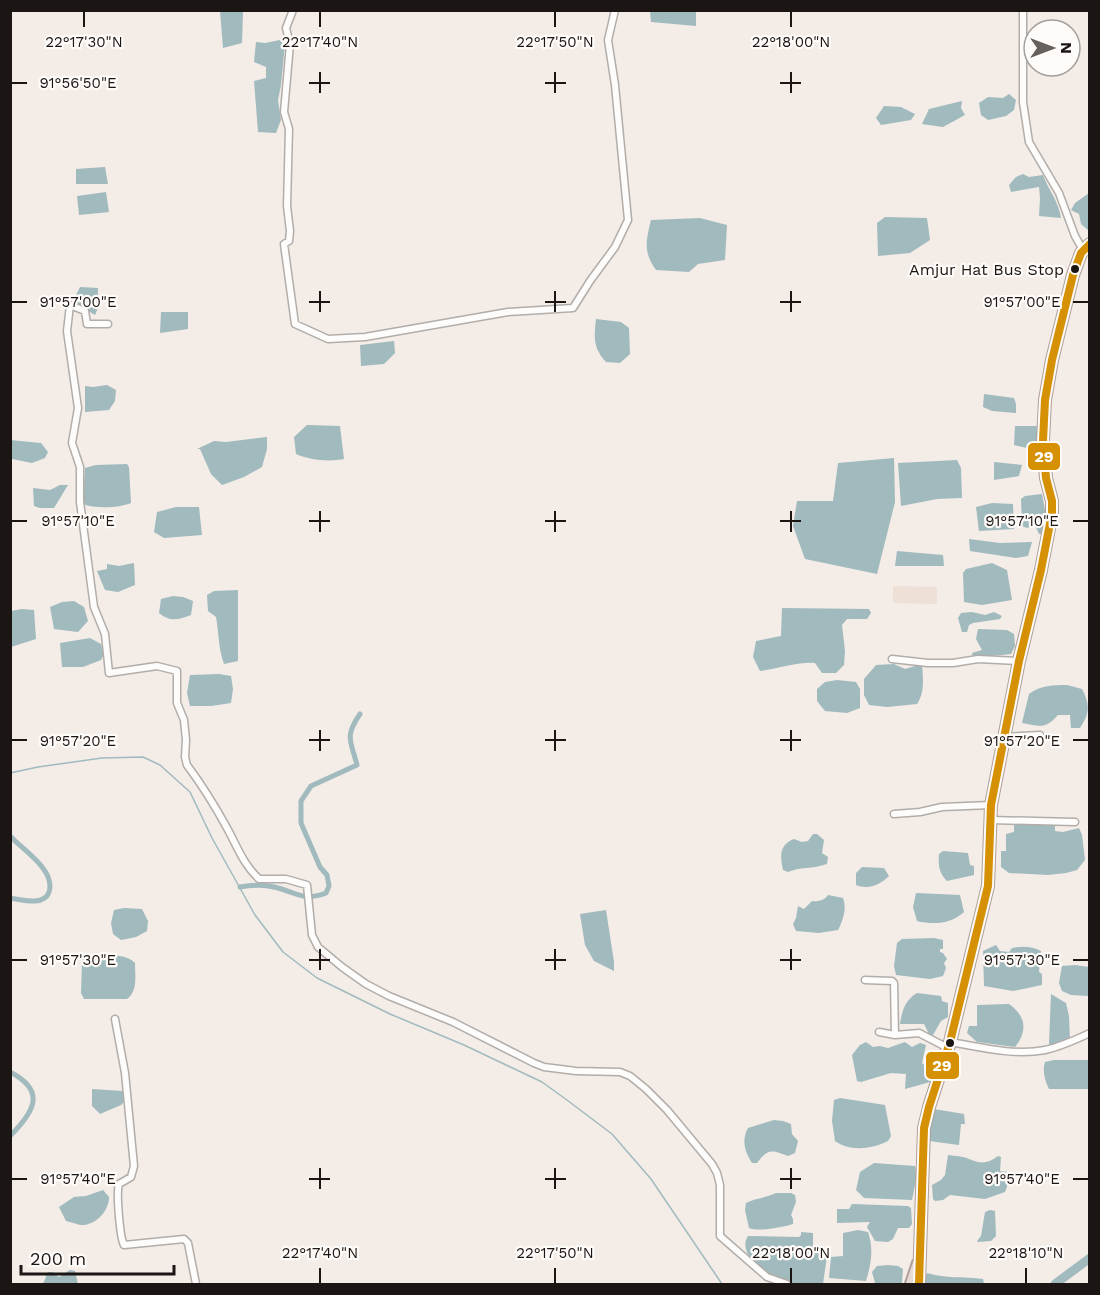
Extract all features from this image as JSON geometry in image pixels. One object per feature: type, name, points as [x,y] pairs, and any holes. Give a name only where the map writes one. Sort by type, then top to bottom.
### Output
[{"type":"highway","points":[[919,1284],[924,1128],[949,1045],[987,886],[991,805],[1019,661],[1052,513],[1043,441],[1045,400],[1077,260],[1086,247]]},
{"type":"highway","points":[[910,1284],[920,1257]]},
{"type":"street","points":[[293,10],[286,28],[290,44],[284,112],[289,129],[287,206],[290,231],[289,241],[284,244],[295,324],[328,339],[365,337],[507,312],[573,308],[615,246],[628,220],[615,85],[608,40],[615,10]]},
{"type":"street","points":[[1023,10],[1023,102],[1029,142],[1059,193],[1075,236],[1086,247]]},
{"type":"street","points":[[108,324],[87,324],[85,311],[70,305],[67,331],[78,408],[72,443],[80,467],[80,502],[94,607],[105,634],[109,673],[158,666],[177,671],[177,703],[184,720],[187,765],[216,808],[238,853],[259,879],[286,879],[307,885],[312,935],[318,947],[366,984],[453,1022],[544,1067],[576,1071],[620,1072],[638,1082],[667,1110],[712,1164],[720,1185],[720,1236],[767,1276],[787,1284]]},
{"type":"street","points":[[892,660],[928,663],[953,663],[978,659],[1019,661]]},
{"type":"street","points":[[1004,737],[1040,735]]},
{"type":"street","points":[[894,814],[942,807],[991,805]]},
{"type":"street","points":[[990,820],[1075,822]]},
{"type":"street","points":[[865,980],[894,983],[896,1035]]},
{"type":"street","points":[[115,1019],[125,1072],[134,1166],[130,1177],[119,1184],[117,1192],[121,1226],[120,1239],[124,1245],[184,1239],[188,1243],[196,1284]]},
{"type":"street","points":[[879,1032],[896,1035],[919,1033],[949,1045],[1028,1052],[1045,1050],[1089,1034]]},
{"type":"shaded area","points":[[893,586],[937,587],[937,604],[893,603]]},
{"type":"water","points":[[220,11],[243,11],[242,43],[223,48]]},
{"type":"water","points":[[650,11],[696,11],[696,26],[651,22]]},
{"type":"water","points":[[280,40],[285,44],[278,100],[281,120],[276,133],[258,132],[254,81],[266,78],[266,67],[254,62],[256,42]]},
{"type":"water","points":[[1009,94],[1016,100],[1014,110],[1006,116],[988,120],[981,115],[979,103],[988,97],[1003,98]]},
{"type":"water","points":[[962,101],[961,108],[965,115],[943,127],[922,124],[929,109]]},
{"type":"water","points":[[884,106],[901,107],[915,114],[911,120],[881,125],[876,118]]},
{"type":"water","points":[[105,167],[108,184],[76,184],[76,169]]},
{"type":"water","points":[[1023,174],[1029,177],[1043,175],[1058,206],[1061,218],[1039,216],[1039,187],[1011,192],[1009,185],[1016,177]]},
{"type":"water","points":[[106,192],[109,212],[79,215],[77,196]]},
{"type":"water","points":[[1089,193],[1089,231],[1081,224],[1079,214],[1071,210],[1075,203]]},
{"type":"water","points":[[885,217],[927,218],[930,240],[910,253],[878,256],[877,223]]},
{"type":"water","points":[[700,218],[727,225],[725,260],[698,264],[689,272],[656,270],[647,252],[651,220]]},
{"type":"water","points":[[80,287],[98,288],[98,308],[95,315],[78,305],[76,295]]},
{"type":"water","points":[[161,312],[188,312],[188,329],[160,333]]},
{"type":"water","points":[[596,319],[621,322],[629,328],[630,354],[620,363],[606,362],[599,352],[595,337]]},
{"type":"water","points":[[394,341],[395,353],[384,364],[361,366],[360,345]]},
{"type":"water","points":[[107,385],[116,390],[115,401],[109,410],[85,412],[85,386]]},
{"type":"water","points":[[984,394],[1014,398],[1016,413],[992,411],[983,407]]},
{"type":"water","points":[[307,425],[340,426],[344,459],[319,460],[296,454],[294,437]]},
{"type":"water","points":[[1015,426],[1037,426],[1038,442],[1031,449],[1014,445]]},
{"type":"water","points":[[267,437],[267,449],[262,467],[222,485],[211,474],[200,449],[197,449],[214,441],[226,442]]},
{"type":"water","points":[[10,440],[41,443],[48,452],[45,458],[32,463],[12,459]]},
{"type":"water","points":[[894,458],[895,502],[877,574],[805,559],[793,526],[797,501],[833,501],[838,463]]},
{"type":"water","points":[[957,460],[961,468],[962,498],[937,499],[901,506],[898,463]]},
{"type":"water","points":[[994,462],[1022,465],[1019,476],[994,480]]},
{"type":"water","points":[[127,464],[131,503],[107,507],[83,504],[85,468],[96,465]]},
{"type":"water","points":[[60,485],[68,485],[54,508],[34,506],[33,488],[50,490]]},
{"type":"water","points":[[1042,494],[1045,534],[1039,534],[1035,525],[1027,528],[1022,526],[1021,499],[1025,496]]},
{"type":"water","points":[[992,503],[1013,504],[1014,529],[979,531],[976,507]]},
{"type":"water","points":[[176,507],[199,507],[202,535],[164,538],[154,532],[157,512]]},
{"type":"water","points":[[969,539],[1000,543],[1032,542],[1028,556],[1016,558],[970,551]]},
{"type":"water","points":[[897,551],[943,555],[944,566],[895,566]]},
{"type":"water","points":[[134,563],[135,585],[118,592],[105,590],[97,571],[107,569],[107,564],[119,566]]},
{"type":"water","points":[[992,563],[1007,570],[1012,600],[982,605],[964,602],[963,573],[966,569]]},
{"type":"water","points":[[238,590],[238,661],[224,664],[216,617],[208,611],[207,595],[214,591]]},
{"type":"water","points":[[173,596],[193,601],[191,615],[174,619],[159,613],[161,599]]},
{"type":"water","points":[[74,601],[84,607],[88,621],[78,632],[54,629],[50,607],[62,602]]},
{"type":"water","points":[[782,608],[869,609],[871,613],[867,619],[847,619],[842,625],[844,665],[836,673],[822,673],[815,663],[795,664],[760,671],[753,657],[756,641],[781,636]]},
{"type":"water","points":[[34,610],[36,639],[11,647],[11,611]]},
{"type":"water","points":[[972,612],[985,615],[994,612],[1002,616],[1000,619],[973,623],[969,625],[967,632],[962,632],[958,618],[961,613]]},
{"type":"water","points":[[978,629],[1007,630],[1014,634],[1015,646],[1011,654],[973,658],[972,653],[982,650],[976,639]]},
{"type":"water","points":[[90,638],[101,644],[104,654],[101,660],[83,667],[62,667],[60,643]]},
{"type":"water","points":[[894,664],[905,669],[922,664],[922,690],[917,704],[887,707],[869,705],[864,695],[864,679],[876,665]]},
{"type":"water","points":[[190,675],[231,676],[233,689],[231,703],[190,706],[187,693]]},
{"type":"water","points":[[837,680],[856,682],[860,689],[860,708],[847,713],[825,711],[817,701],[817,689],[825,682]]},
{"type":"water","points":[[1067,685],[1082,689],[1086,699],[1088,708],[1086,718],[1080,728],[1071,728],[1070,715],[1058,715],[1042,726],[1022,723],[1029,694],[1043,687]]},
{"type":"water","points":[[1014,823],[1055,824],[1055,831],[1063,832],[1079,828],[1085,860],[1077,870],[1066,873],[1048,875],[1009,873],[1001,867],[1001,851],[1006,851],[1006,834],[1014,832]]},
{"type":"water","points":[[813,834],[817,834],[824,840],[822,853],[828,857],[827,864],[788,872],[783,870],[781,856],[786,844],[794,839],[802,842],[808,841]]},
{"type":"water","points":[[943,851],[968,853],[970,865],[974,866],[974,875],[947,881],[939,865],[939,854]]},
{"type":"water","points":[[862,867],[884,868],[889,876],[874,886],[856,885],[856,873]]},
{"type":"water","points":[[916,893],[960,895],[964,912],[954,919],[942,922],[917,921],[913,907]]},
{"type":"water","points":[[828,895],[843,898],[844,914],[838,930],[819,933],[796,931],[793,924],[798,906],[804,909],[812,901],[821,900]]},
{"type":"water","points":[[142,909],[148,921],[147,931],[136,937],[121,940],[113,934],[111,923],[114,910]]},
{"type":"water","points":[[606,910],[614,971],[594,961],[585,945],[580,914]]},
{"type":"water","points":[[902,939],[943,940],[943,949],[940,949],[940,952],[947,959],[944,963],[946,968],[943,976],[930,979],[896,975],[894,966],[897,943]]},
{"type":"water","points":[[996,945],[1000,951],[1009,952],[1012,948],[1023,947],[1041,951],[1039,972],[1042,974],[1042,985],[1013,991],[984,986],[983,951]]},
{"type":"water","points":[[119,956],[135,963],[135,982],[131,996],[127,999],[84,999],[81,993],[82,962],[83,957]]},
{"type":"water","points":[[1062,966],[1089,967],[1089,996],[1071,995],[1062,991],[1059,983]]},
{"type":"water","points":[[917,993],[941,996],[942,1001],[948,1003],[948,1017],[941,1021],[933,1035],[929,1034],[924,1024],[900,1024],[905,1006]]},
{"type":"water","points":[[1051,994],[1066,1003],[1070,1040],[1051,1045],[1049,1044]]},
{"type":"water","points":[[1009,1004],[1019,1014],[1023,1024],[1022,1035],[1015,1047],[977,1042],[967,1033],[969,1026],[977,1026],[977,1005]]},
{"type":"water","points":[[866,1042],[873,1047],[888,1048],[905,1042],[912,1047],[920,1043],[926,1045],[922,1063],[934,1074],[930,1082],[905,1089],[906,1074],[891,1073],[861,1082],[857,1081],[852,1055],[860,1045]]},
{"type":"water","points":[[1088,1060],[1089,1089],[1049,1089],[1044,1076],[1044,1065],[1045,1062]]},
{"type":"water","points":[[92,1089],[123,1091],[125,1101],[100,1114],[92,1106]]},
{"type":"water","points":[[840,1098],[885,1105],[891,1136],[888,1141],[875,1146],[854,1148],[835,1141],[832,1121],[834,1100]]},
{"type":"water","points":[[934,1109],[964,1114],[965,1124],[961,1124],[959,1145],[929,1141]]},
{"type":"water","points":[[774,1120],[791,1124],[792,1134],[798,1141],[795,1153],[788,1156],[771,1152],[764,1155],[757,1163],[752,1163],[745,1146],[748,1128]]},
{"type":"water","points":[[948,1155],[981,1162],[1001,1157],[1000,1171],[1008,1172],[1005,1192],[985,1199],[950,1195],[943,1200],[935,1201],[932,1185],[945,1175]]},
{"type":"water","points":[[874,1163],[915,1166],[917,1175],[912,1200],[864,1198],[856,1190],[860,1172]]},
{"type":"water","points":[[103,1190],[109,1197],[107,1207],[100,1217],[86,1225],[66,1221],[59,1207],[74,1197],[86,1196]]},
{"type":"water","points":[[776,1193],[795,1195],[796,1202],[791,1215],[793,1224],[777,1228],[749,1228],[745,1210],[746,1203]]},
{"type":"water","points":[[852,1204],[908,1206],[911,1208],[912,1224],[909,1228],[898,1228],[893,1239],[888,1242],[875,1241],[867,1227],[870,1222],[837,1223],[837,1209],[849,1209]]},
{"type":"water","points":[[995,1211],[996,1236],[991,1241],[978,1242],[985,1212]]},
{"type":"water","points":[[858,1230],[868,1232],[871,1244],[866,1281],[829,1278],[831,1257],[843,1256],[843,1233]]},
{"type":"water","points":[[801,1232],[813,1233],[813,1251],[827,1256],[823,1284],[797,1285],[774,1278],[751,1259],[745,1244],[748,1236],[799,1237]]},
{"type":"water","points":[[888,1265],[903,1269],[902,1283],[875,1283],[872,1272],[877,1266]]},
{"type":"water","points":[[70,1270],[75,1271],[78,1284],[43,1284],[48,1272],[59,1277]]},
{"type":"water","points":[[927,1273],[983,1279],[984,1284],[923,1284]]},
{"type":"waterway","points":[[240,887],[270,886],[311,897],[326,893],[329,886],[327,875],[320,867],[301,823],[301,801],[311,786],[357,765],[350,734],[360,714]]},
{"type":"waterway","points":[[10,773],[102,758],[143,757],[160,765],[190,792],[212,838],[255,915],[283,952],[317,978],[390,1014],[464,1045],[542,1082],[612,1134],[651,1179],[722,1284]]},
{"type":"waterway","points":[[10,836],[43,868],[50,884],[47,896],[38,901],[10,898]]},
{"type":"waterway","points":[[10,1072],[22,1079],[33,1094],[30,1110],[10,1136]]},
{"type":"waterway","points":[[1055,1284],[1090,1258]]},
{"type":"transit line","name":"29","points":[[919,1284],[924,1128],[950,1042],[988,886],[991,805],[1019,661],[1052,513],[1043,441],[1045,400],[1052,360],[1073,275],[1081,253],[1090,244]]},
{"type":"place","name":"Amjur Hat Bus Stop","points":[[1075,269]]}]
